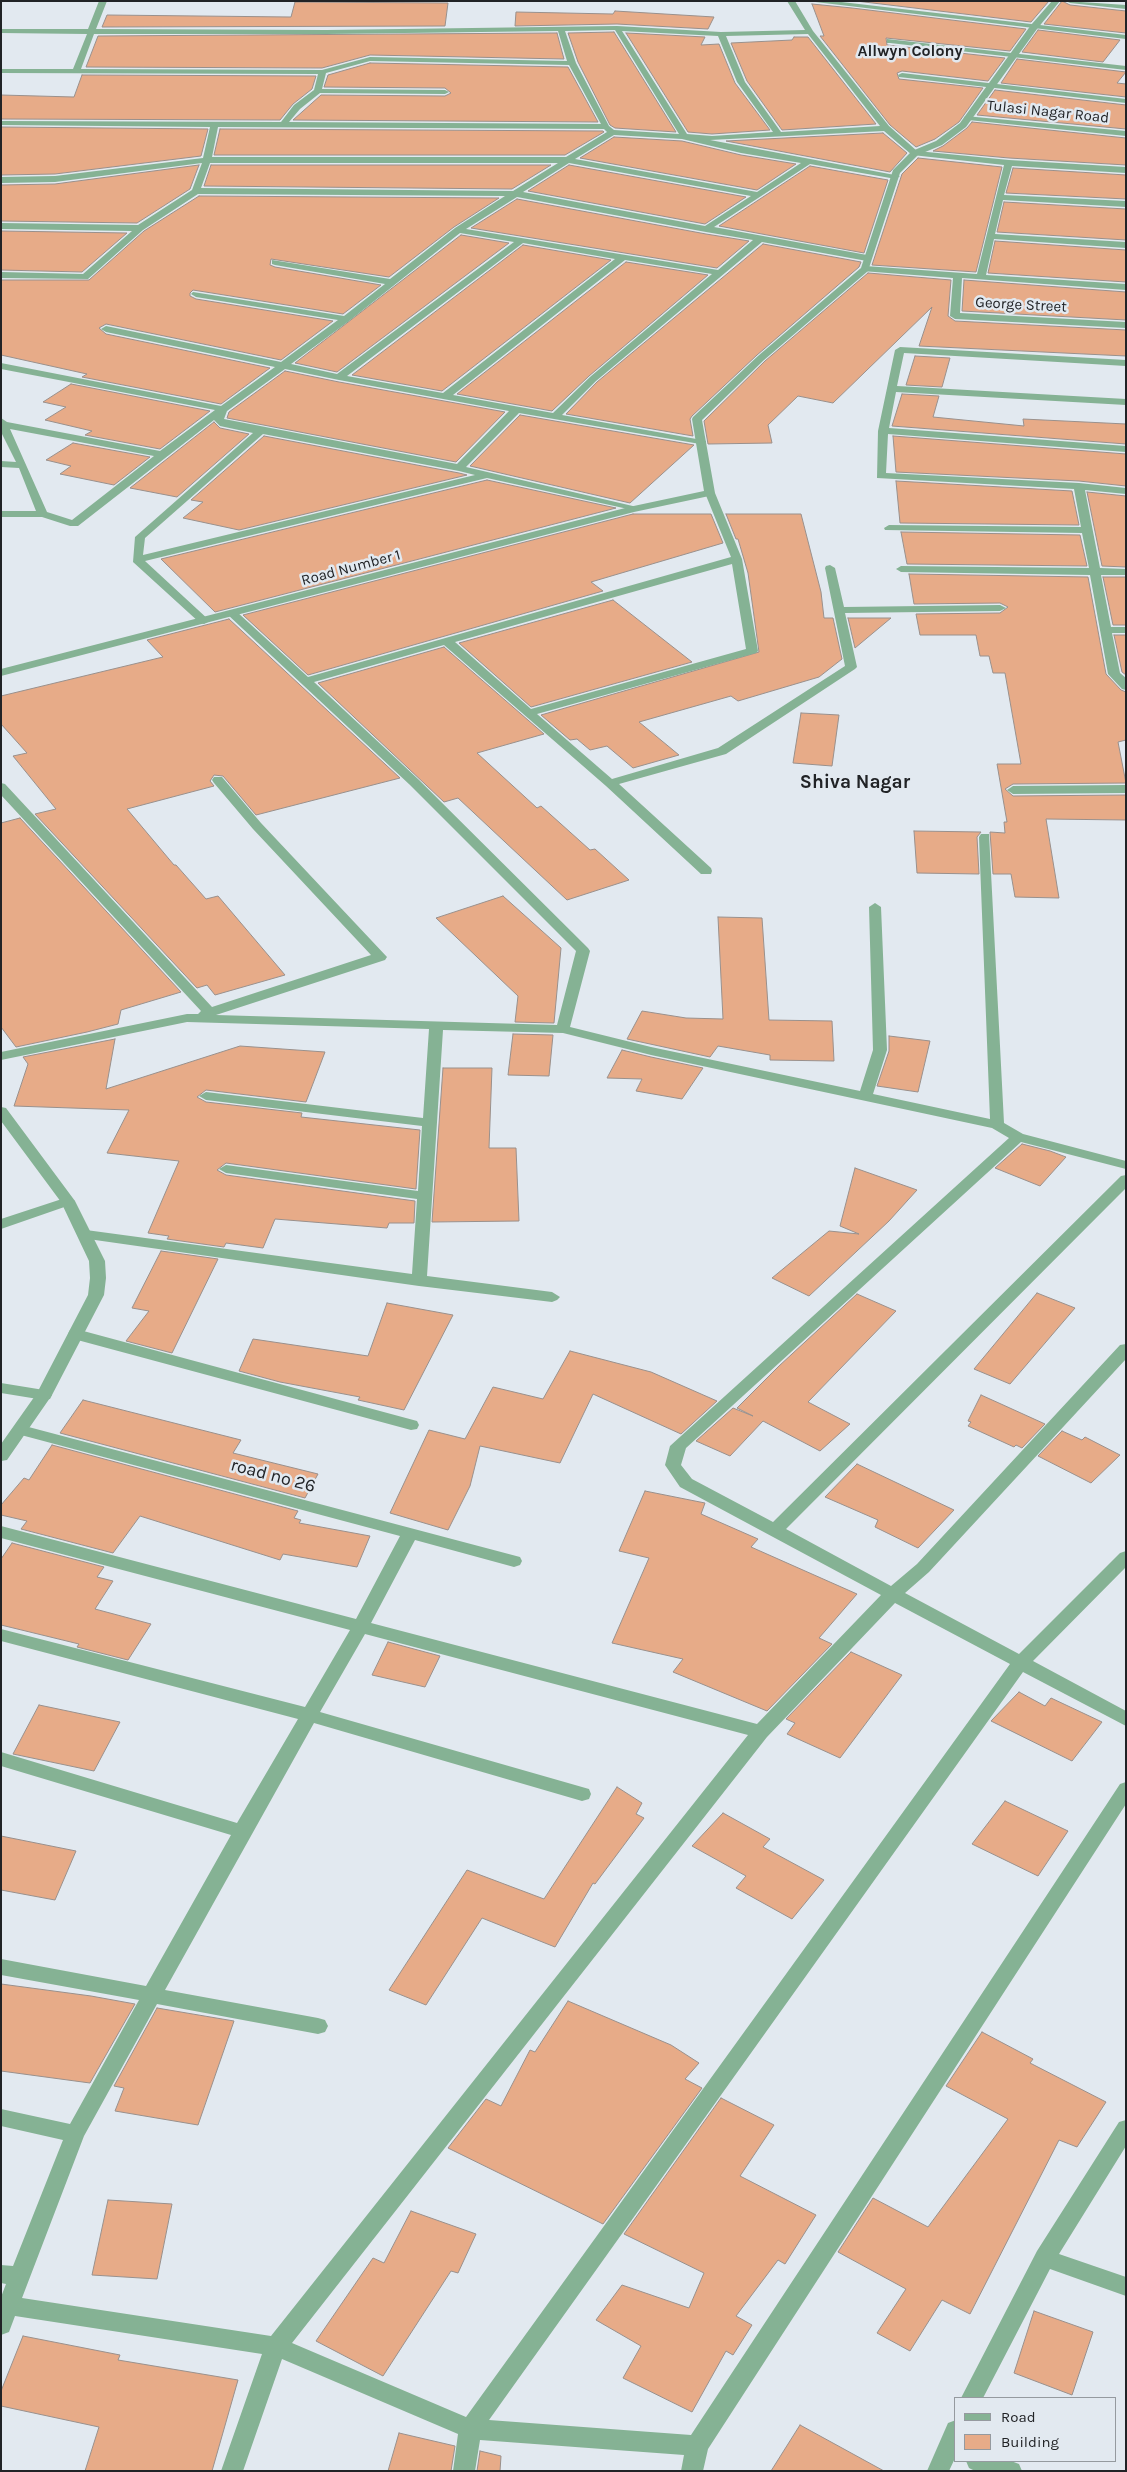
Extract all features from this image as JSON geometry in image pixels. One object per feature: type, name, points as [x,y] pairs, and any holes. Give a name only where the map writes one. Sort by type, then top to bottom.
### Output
[{"type":"street","points":[[76,71],[103,1]]},
{"type":"street","points":[[791,1],[810,32],[886,128],[915,154],[1009,163],[1126,170]]},
{"type":"street","points":[[811,1],[1126,37]]},
{"type":"street","points":[[528,713],[752,651],[737,559],[710,493],[697,419],[761,358],[865,269],[867,258],[896,174],[915,154],[939,143],[963,125],[1015,56],[1034,27],[1056,1]]},
{"type":"street","points":[[1070,1],[1126,7]]},
{"type":"street","points":[[1,32],[376,32],[616,28],[721,34],[810,32]]},
{"type":"street","points":[[616,28],[685,137],[807,162],[896,174]]},
{"type":"street","points":[[561,29],[572,63],[609,129]]},
{"type":"street","points":[[374,41],[376,32]]},
{"type":"street","points":[[721,34],[741,82],[778,133]]},
{"type":"street","points":[[890,41],[1126,68]]},
{"type":"street","points":[[370,59],[372,50]]},
{"type":"street","points":[[1,71],[322,72],[370,59],[572,63]]},
{"type":"street","points":[[318,91],[322,72]]},
{"type":"street","points":[[902,76],[1126,100]]},
{"type":"street","points":[[283,125],[297,107],[318,91],[445,92]]},
{"type":"street","name":"Tulasi Nagar Road","points":[[968,118],[1126,134]]},
{"type":"street","points":[[1,123],[609,129],[712,138],[886,128]]},
{"type":"street","points":[[196,191],[207,160],[215,124]]},
{"type":"street","points":[[1,514],[43,514],[74,524],[162,454],[346,319],[458,230],[517,194],[609,129]]},
{"type":"street","points":[[712,138],[896,174]]},
{"type":"street","points":[[1,180],[56,179],[207,160],[567,160],[756,194]]},
{"type":"street","points":[[706,228],[807,162]]},
{"type":"street","points":[[981,278],[998,197],[1009,163]]},
{"type":"street","points":[[1,275],[85,277],[140,228],[196,191],[517,194],[867,258]]},
{"type":"street","points":[[998,197],[1126,204]]},
{"type":"street","points":[[1,226],[140,228]]},
{"type":"street","points":[[458,230],[720,273]]},
{"type":"street","points":[[990,236],[1126,245]]},
{"type":"street","points":[[555,416],[593,379],[760,239]]},
{"type":"street","points":[[339,377],[522,240]]},
{"type":"street","points":[[446,396],[623,257]]},
{"type":"street","points":[[275,262],[391,282]]},
{"type":"street","points":[[865,269],[1126,287]]},
{"type":"street","name":"George Street","points":[[958,276],[955,316],[1126,325]]},
{"type":"street","points":[[196,294],[346,319]]},
{"type":"street","points":[[106,329],[339,377],[702,442]]},
{"type":"street","points":[[1126,363],[900,350],[883,431],[881,476],[1079,486],[1126,491]]},
{"type":"street","points":[[1,366],[223,410]]},
{"type":"street","points":[[891,389],[1126,402]]},
{"type":"street","points":[[223,410],[219,420],[224,424],[458,468],[634,509]]},
{"type":"street","points":[[458,468],[516,410]]},
{"type":"street","points":[[2,423],[162,454]]},
{"type":"street","points":[[2,423],[24,465],[43,514]]},
{"type":"street","points":[[137,560],[140,537],[261,431]]},
{"type":"street","points":[[883,431],[1126,449]]},
{"type":"street","points":[[1,464],[24,465]]},
{"type":"street","points":[[137,560],[486,475]]},
{"type":"street","points":[[1079,486],[1114,674],[1125,684]]},
{"type":"street","name":"Road Number 1","points":[[1,673],[634,509],[710,493]]},
{"type":"street","points":[[889,528],[1088,530]]},
{"type":"street","points":[[306,681],[737,559]]},
{"type":"street","points":[[137,560],[204,621]]},
{"type":"street","points":[[610,783],[722,751],[851,667],[830,568]]},
{"type":"street","points":[[901,569],[1094,570],[1126,572]]},
{"type":"street","points":[[839,610],[1000,608]]},
{"type":"street","points":[[233,614],[414,782],[582,951],[564,1029]]},
{"type":"street","points":[[1107,630],[1126,630]]},
{"type":"street","points":[[446,641],[610,783],[706,871]]},
{"type":"street","points":[[1,1056],[210,1013],[380,957],[257,826],[218,780]]},
{"type":"street","points":[[1,787],[210,1013]]},
{"type":"street","points":[[1013,790],[1126,789]]},
{"type":"street","points":[[985,836],[997,1125]]},
{"type":"street","points":[[865,1098],[880,1050],[875,907]]},
{"type":"street","points":[[187,1018],[564,1029],[651,1051],[997,1125],[1018,1137],[1126,1165]]},
{"type":"street","points":[[419,1281],[436,1025]]},
{"type":"street","points":[[206,1096],[429,1124]]},
{"type":"street","points":[[1,1111],[68,1201],[97,1261],[98,1278],[96,1295],[44,1395],[1,1456]]},
{"type":"street","points":[[1018,1137],[678,1446],[673,1465],[686,1483],[1126,1718]]},
{"type":"street","points":[[226,1169],[425,1196]]},
{"type":"street","points":[[776,1530],[1126,1179]]},
{"type":"street","points":[[1,1224],[68,1201]]},
{"type":"street","points":[[86,1235],[552,1298]]},
{"type":"street","points":[[76,1334],[411,1425]]},
{"type":"street","points":[[232,2471],[276,2346],[761,1732],[894,1593],[923,1568],[1126,1349]]},
{"type":"street","points":[[1,1388],[44,1395]]},
{"type":"street","name":"road no 26","points":[[21,1430],[409,1535],[514,1561]]},
{"type":"street","points":[[1,1532],[761,1732]]},
{"type":"street","points":[[409,1535],[361,1626],[242,1831],[153,1996],[75,2134],[11,2275],[6,2316],[276,2346],[470,2429],[697,2446]]},
{"type":"street","points":[[464,2471],[470,2429],[1020,1663],[1126,1557]]},
{"type":"street","points":[[1,1634],[309,1715],[582,1794]]},
{"type":"street","points":[[1,1759],[242,1831]]},
{"type":"street","points":[[692,2471],[697,2446],[1126,1789]]},
{"type":"street","points":[[1,1967],[318,2026]]},
{"type":"street","points":[[1,2117],[75,2134]]},
{"type":"street","points":[[973,2397],[1045,2258],[1126,2128]]},
{"type":"street","points":[[1045,2258],[1126,2288]]},
{"type":"street","points":[[946,2459],[954,2436]]},
{"type":"street","points":[[980,2462],[1010,2471]]},
{"type":"building","points":[[856,1],[1049,1],[1031,22]]},
{"type":"building","points":[[1062,1],[1070,5],[1126,11],[1126,33],[1044,24]]},
{"type":"building","points":[[295,2],[448,3],[445,26],[102,27],[107,15],[291,17]]},
{"type":"building","points":[[812,4],[1026,29],[1010,51],[886,38],[887,45],[1005,58],[988,81],[902,71],[897,73],[899,79],[983,88],[959,122],[935,139],[916,147],[890,125],[820,36],[824,36]]},
{"type":"building","points":[[615,11],[714,17],[708,29],[617,24],[515,26],[516,12],[613,14]]},
{"type":"building","points":[[1038,30],[1120,40],[1103,62],[1022,52]]},
{"type":"building","points":[[614,32],[676,132],[615,128],[610,125],[578,62],[568,33]]},
{"type":"building","points":[[557,33],[564,59],[370,55],[322,68],[86,67],[98,36]]},
{"type":"building","points":[[626,33],[705,37],[701,45],[719,44],[735,83],[770,130],[712,134],[688,132]]},
{"type":"building","points":[[794,37],[808,37],[876,124],[782,130],[747,81],[731,43],[792,40]]},
{"type":"building","points":[[1017,59],[1126,72],[1117,83],[1126,84],[1126,97],[1001,83]]},
{"type":"building","points":[[370,63],[568,67],[598,122],[293,120],[321,95],[445,96],[451,93],[445,88],[324,87],[328,75]]},
{"type":"building","points":[[82,75],[316,76],[312,89],[293,104],[280,120],[1,119],[1,95],[74,97]]},
{"type":"building","points":[[995,90],[1126,105],[1126,129],[977,115]]},
{"type":"building","points":[[972,122],[1126,138],[1126,165],[933,151],[943,146]]},
{"type":"building","points":[[1,127],[208,129],[201,156],[55,174],[1,175]]},
{"type":"building","points":[[220,129],[604,132],[565,155],[214,155]]},
{"type":"building","points":[[883,133],[907,153],[890,172],[726,141]]},
{"type":"building","points":[[614,137],[682,141],[741,155],[796,164],[757,190],[580,158]]},
{"type":"building","points":[[918,158],[1002,167],[976,272],[872,265],[902,174]]},
{"type":"building","points":[[199,165],[190,189],[137,223],[1,221],[1,185],[55,184]]},
{"type":"building","points":[[211,165],[551,165],[512,189],[204,186]]},
{"type":"building","points":[[569,165],[746,197],[705,224],[528,191]]},
{"type":"building","points":[[810,166],[888,180],[864,253],[719,226]]},
{"type":"building","points":[[1013,168],[1126,175],[1126,199],[1006,193]]},
{"type":"building","points":[[199,196],[499,198],[454,227],[389,277],[271,259],[270,265],[275,267],[381,285],[343,314],[193,290],[190,293],[190,296],[196,299],[333,321],[281,360],[106,324],[99,328],[106,334],[270,368],[221,404],[82,377],[87,374],[1,355],[1,280],[89,280],[144,231]]},
{"type":"building","points":[[517,199],[749,241],[717,268],[471,228]]},
{"type":"building","points":[[1004,202],[1126,209],[1126,240],[997,232]]},
{"type":"building","points":[[1,231],[127,233],[82,272],[1,270]]},
{"type":"building","points":[[461,235],[509,243],[337,372],[295,363]]},
{"type":"building","points":[[995,241],[1126,250],[1126,282],[988,273]]},
{"type":"building","points":[[763,244],[861,262],[859,267],[757,355],[692,416],[690,419],[693,436],[566,414],[597,382]]},
{"type":"building","points":[[523,245],[611,260],[442,391],[352,375]]},
{"type":"building","points":[[626,262],[708,275],[589,376],[552,411],[457,394]]},
{"type":"building","points":[[868,273],[951,280],[948,316],[955,321],[1126,330],[1126,356],[919,346],[932,307],[833,403],[798,396],[768,425],[772,443],[708,444],[704,421],[765,361]]},
{"type":"building","points":[[964,280],[1126,292],[1126,320],[962,311]]},
{"type":"building","points":[[915,356],[950,358],[942,387],[906,385]]},
{"type":"building","points":[[285,371],[505,412],[456,462],[227,418],[229,412]]},
{"type":"building","points":[[71,384],[210,411],[160,449],[85,435],[92,431],[45,420],[66,407],[43,402]]},
{"type":"building","points":[[902,394],[939,396],[933,417],[1024,426],[1023,419],[1126,424],[1126,444],[892,426]]},
{"type":"building","points":[[520,415],[694,445],[630,503],[470,466]]},
{"type":"building","points":[[214,422],[220,428],[249,434],[177,497],[130,488]]},
{"type":"building","points":[[264,436],[467,475],[239,530],[183,518],[203,502],[191,500]]},
{"type":"building","points":[[893,436],[1126,454],[1126,486],[1079,481],[896,472]]},
{"type":"building","points":[[73,443],[150,457],[114,485],[60,474],[71,466],[46,460]]},
{"type":"building","points":[[487,480],[616,508],[215,612],[161,559]]},
{"type":"building","points":[[896,481],[1072,491],[1079,525],[900,523]]},
{"type":"building","points":[[1087,492],[1126,496],[1126,567],[1102,566]]},
{"type":"building","points":[[633,514],[711,514],[723,543],[591,582],[603,591],[308,675],[243,615]]},
{"type":"building","points":[[726,514],[801,514],[821,592],[824,618],[833,618],[842,659],[819,677],[738,701],[731,696],[639,722],[679,755],[633,768],[607,746],[590,750],[577,739],[570,740],[541,715],[759,652],[748,573],[738,539],[736,539]]},
{"type":"building","points":[[901,532],[1080,535],[1087,566],[907,564]]},
{"type":"building","points":[[909,574],[1088,577],[1106,674],[1121,690],[1126,692],[1126,740],[1118,742],[1126,783],[1013,784],[1005,789],[1013,796],[1126,795],[1126,820],[1046,819],[1059,898],[1015,897],[1011,874],[993,874],[990,832],[1005,833],[1004,822],[1007,822],[997,764],[1021,764],[1005,673],[993,673],[989,656],[980,656],[976,635],[920,635],[916,614],[1000,613],[1008,607],[1000,603],[914,604]]},
{"type":"building","points":[[1103,577],[1126,577],[1126,625],[1113,625]]},
{"type":"building","points":[[613,600],[692,662],[531,707],[459,643]]},
{"type":"building","points":[[848,618],[891,618],[855,648]]},
{"type":"building","points":[[229,619],[400,778],[256,815],[223,776],[214,775],[210,781],[214,786],[127,809],[174,865],[206,899],[218,896],[285,975],[215,995],[207,985],[197,988],[35,814],[56,809],[13,756],[27,753],[1,724],[1,696],[163,657],[147,640]]},
{"type":"building","points":[[1114,635],[1126,635],[1126,675],[1122,672]]},
{"type":"building","points":[[444,647],[544,734],[477,753],[537,808],[541,806],[590,850],[595,849],[629,880],[567,900],[458,798],[444,802],[318,683]]},
{"type":"building","points":[[801,713],[839,715],[832,766],[793,763]]},
{"type":"building","points":[[20,818],[181,992],[121,1010],[118,1024],[16,1047],[1,1027],[1,823]]},
{"type":"building","points":[[914,831],[981,832],[977,837],[979,874],[917,873]]},
{"type":"building","points":[[503,896],[561,948],[554,1023],[515,1022],[518,996],[436,918]]},
{"type":"building","points":[[718,917],[762,918],[769,1020],[832,1021],[834,1061],[770,1060],[770,1055],[718,1046],[710,1057],[627,1039],[642,1011],[686,1018],[723,1019]]},
{"type":"building","points":[[513,1034],[553,1035],[549,1076],[508,1075]]},
{"type":"building","points":[[889,1036],[930,1041],[918,1092],[877,1086],[889,1051]]},
{"type":"building","points":[[115,1039],[106,1089],[240,1046],[325,1052],[306,1102],[206,1090],[197,1097],[206,1102],[302,1113],[301,1117],[420,1130],[416,1189],[226,1163],[217,1170],[226,1175],[415,1201],[414,1223],[389,1223],[387,1228],[275,1219],[263,1248],[226,1243],[224,1247],[167,1239],[169,1236],[148,1233],[179,1161],[107,1153],[129,1110],[14,1106],[28,1064],[23,1057]]},
{"type":"building","points":[[622,1050],[703,1068],[682,1099],[636,1091],[642,1079],[607,1078]]},
{"type":"building","points":[[443,1068],[492,1068],[489,1148],[516,1148],[519,1221],[432,1222]]},
{"type":"building","points":[[1022,1144],[1066,1157],[1040,1186],[995,1168]]},
{"type":"building","points":[[855,1168],[917,1190],[889,1221],[809,1296],[772,1278],[829,1231],[859,1234],[840,1226]]},
{"type":"building","points":[[161,1251],[218,1259],[172,1353],[126,1341],[149,1311],[132,1308]]},
{"type":"building","points":[[1037,1293],[1075,1308],[1010,1384],[974,1369]]},
{"type":"building","points":[[857,1294],[896,1311],[808,1402],[850,1424],[820,1451],[763,1421],[730,1456],[696,1441],[733,1408],[753,1416],[737,1408],[779,1366]]},
{"type":"building","points":[[387,1303],[453,1315],[404,1410],[358,1400],[360,1397],[280,1382],[239,1371],[253,1339],[368,1356]]},
{"type":"building","points":[[570,1351],[651,1372],[717,1401],[681,1434],[593,1394],[560,1463],[480,1446],[470,1486],[448,1530],[390,1513],[429,1430],[465,1439],[493,1387],[543,1399]]},
{"type":"building","points":[[981,1395],[1045,1424],[1022,1448],[1016,1445],[1014,1447],[968,1426],[971,1422],[968,1421]]},
{"type":"building","points":[[83,1400],[241,1440],[233,1453],[318,1474],[305,1498],[60,1433]]},
{"type":"building","points":[[1062,1431],[1082,1440],[1085,1437],[1120,1455],[1091,1483],[1038,1456]]},
{"type":"building","points":[[52,1445],[298,1511],[294,1518],[301,1520],[299,1523],[370,1536],[357,1567],[283,1554],[280,1560],[140,1516],[113,1553],[21,1529],[27,1521],[1,1515],[1,1505],[24,1478],[29,1480]]},
{"type":"building","points":[[857,1464],[954,1510],[918,1548],[875,1527],[878,1520],[825,1497]]},
{"type":"building","points":[[645,1491],[705,1503],[701,1514],[758,1539],[751,1547],[857,1594],[819,1638],[832,1644],[767,1711],[673,1672],[683,1659],[612,1643],[649,1558],[619,1551]]},
{"type":"building","points":[[12,1543],[104,1567],[97,1577],[113,1581],[95,1609],[151,1624],[128,1660],[77,1647],[79,1644],[1,1625],[1,1559]]},
{"type":"building","points":[[388,1642],[440,1656],[425,1687],[372,1675]]},
{"type":"building","points":[[851,1652],[902,1675],[840,1758],[787,1734],[795,1723],[786,1719]]},
{"type":"building","points":[[1019,1692],[1045,1706],[1051,1698],[1102,1722],[1072,1761],[991,1721]]},
{"type":"building","points":[[39,1705],[120,1722],[94,1771],[13,1754]]},
{"type":"building","points":[[617,1787],[642,1803],[636,1814],[644,1818],[595,1884],[593,1883],[555,1947],[482,1918],[426,2005],[389,1990],[467,1870],[544,1899]]},
{"type":"building","points":[[1005,1801],[1068,1831],[1038,1876],[972,1844]]},
{"type":"building","points":[[723,1813],[770,1839],[763,1847],[824,1880],[792,1919],[736,1888],[746,1876],[692,1846]]},
{"type":"building","points":[[1,1836],[76,1851],[55,1900],[1,1890]]},
{"type":"building","points":[[1,1984],[135,2004],[90,2083],[1,2071]]},
{"type":"building","points":[[568,2001],[671,2045],[699,2063],[685,2079],[702,2088],[603,2224],[448,2148],[486,2099],[501,2106],[530,2050],[535,2052]]},
{"type":"building","points":[[157,2008],[234,2021],[198,2125],[115,2111],[124,2088],[114,2086]]},
{"type":"building","points":[[982,2032],[1033,2059],[1030,2063],[1106,2102],[1077,2147],[1059,2140],[970,2314],[942,2300],[910,2351],[877,2333],[906,2289],[838,2252],[873,2198],[928,2227],[1008,2119],[946,2086]]},
{"type":"building","points":[[721,2098],[774,2125],[740,2176],[816,2215],[785,2264],[778,2260],[736,2316],[752,2325],[733,2355],[726,2351],[692,2412],[623,2378],[641,2346],[596,2320],[622,2285],[689,2308],[704,2273],[624,2234]]},
{"type":"building","points":[[108,2200],[172,2204],[157,2279],[92,2275]]},
{"type":"building","points":[[411,2211],[476,2234],[458,2273],[451,2271],[383,2376],[316,2341],[373,2258],[384,2263]]},
{"type":"building","points":[[1034,2311],[1093,2332],[1072,2395],[1014,2373]]},
{"type":"building","points":[[23,2336],[120,2355],[118,2360],[238,2380],[212,2471],[85,2471],[99,2427],[1,2406],[1,2391]]},
{"type":"building","points":[[800,2425],[884,2471],[771,2471]]},
{"type":"building","points":[[399,2433],[455,2446],[451,2471],[388,2471]]},
{"type":"building","points":[[480,2451],[501,2456],[500,2471],[477,2471]]},
{"type":"district","name":"Allwyn Colony","points":[[910,51]]},
{"type":"district","name":"Shiva Nagar","points":[[855,783]]}]
